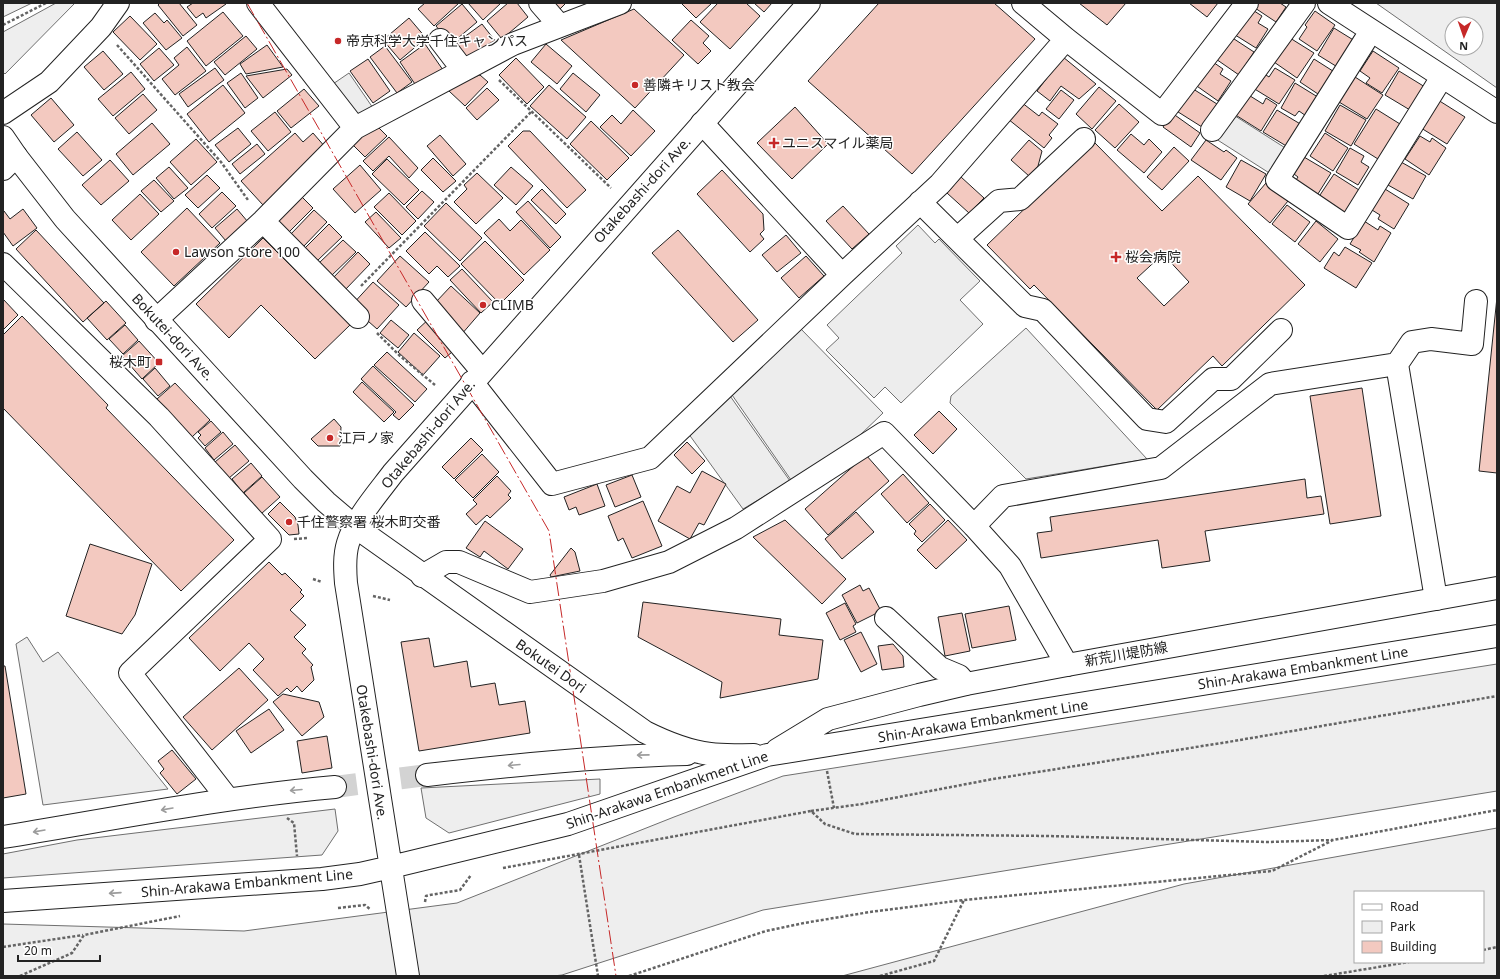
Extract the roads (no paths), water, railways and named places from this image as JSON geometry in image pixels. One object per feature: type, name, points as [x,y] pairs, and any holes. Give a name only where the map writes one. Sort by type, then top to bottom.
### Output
[{"type":"main road","points":[[3,114],[49,82],[101,27],[118,3]]},
{"type":"main road","points":[[258,3],[355,128]]},
{"type":"main road","points":[[540,3],[560,26]]},
{"type":"main road","points":[[156,320],[263,221],[355,128],[513,44],[620,3]]},
{"type":"main road","name":"Otakebashi-dori Ave.","points":[[408,976],[346,583],[345,561],[347,543],[354,526],[393,473],[477,376],[809,3]]},
{"type":"main road","points":[[1023,3],[1066,39],[1162,114],[1247,3]]},
{"type":"main road","points":[[1212,130],[1304,3]]},
{"type":"main road","points":[[1329,3],[1497,112]]},
{"type":"main road","points":[[1371,31],[1277,180],[1348,228],[1442,77]]},
{"type":"main road","points":[[423,301],[552,484],[650,458],[940,184],[1066,39]]},
{"type":"main road","points":[[440,40],[471,66]]},
{"type":"main road","points":[[702,123],[842,275]]},
{"type":"main road","points":[[958,238],[1000,201],[1020,199],[1084,139]]},
{"type":"main road","name":"Bokutei-dori Ave.","points":[[6,148],[65,219],[156,320],[303,479],[326,502],[354,526]]},
{"type":"main road","points":[[920,202],[1025,306],[1043,310],[1147,419],[1166,422],[1213,379],[1231,379],[1280,330]]},
{"type":"main road","points":[[263,221],[351,310]]},
{"type":"main road","points":[[3,264],[159,418],[270,539],[130,673],[228,799]]},
{"type":"main road","points":[[1436,599],[1397,364],[1412,342],[1431,339],[1472,344],[1476,301]]},
{"type":"main road","points":[[974,526],[1003,496],[1161,468],[1270,384],[1397,364]]},
{"type":"main road","points":[[422,576],[446,562],[459,562],[530,592],[603,581],[669,562],[736,528],[884,433],[974,526],[1010,566],[1067,665]]},
{"type":"main road","name":"Bokutei Dori","points":[[354,526],[422,576],[645,732],[663,741],[710,754],[767,755]]},
{"type":"main road","name":"新荒川堤防線","points":[[767,755],[828,719],[966,684],[1497,588]]},
{"type":"main road","points":[[886,618],[940,668],[959,676],[966,684]]},
{"type":"main road","name":"Shin-Arakawa Embankment Line","points":[[3,901],[322,879],[360,874],[568,824],[767,755],[1497,636]]},
{"type":"main road","name":"Shin-Arakawa Embankment Line","points":[[427,775],[505,766],[637,755],[710,754]]},
{"type":"main road","points":[[3,837],[228,799],[288,791],[335,787]]},
{"type":"tunnel","points":[[335,787],[427,775]]},
{"type":"place","name":"帝京科学大学千住キャンパス","points":[[338,41]]},
{"type":"place","name":"善隣キリスト教会","points":[[635,85]]},
{"type":"place","name":"ユニスマイル薬局","points":[[774,143]]},
{"type":"place","name":"Lawson Store 100","points":[[176,252]]},
{"type":"place","name":"桜会病院","points":[[1116,257]]},
{"type":"place","name":"CLIMB","points":[[483,305]]},
{"type":"place","name":"桜木町","points":[[159,362]]},
{"type":"place","name":"江戸ノ家","points":[[330,438]]},
{"type":"place","name":"千住警察署 桜木町交番","points":[[289,522]]}]
